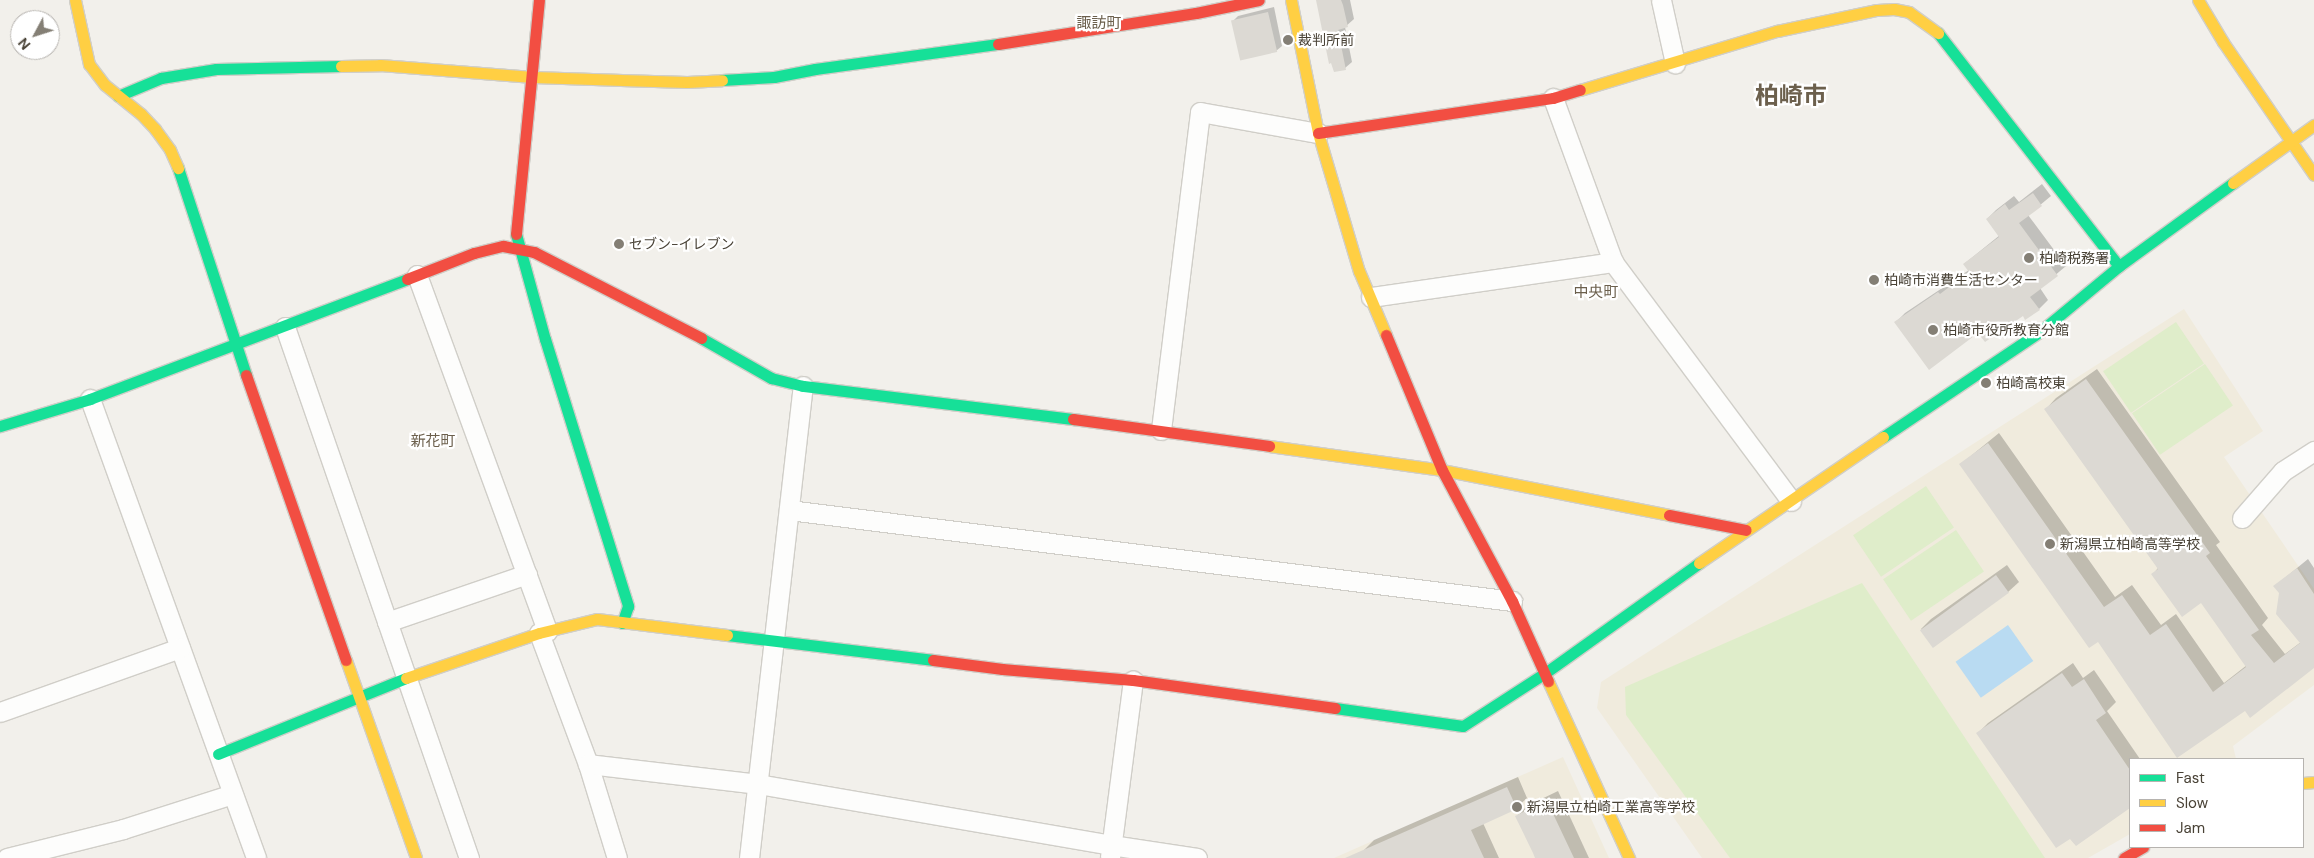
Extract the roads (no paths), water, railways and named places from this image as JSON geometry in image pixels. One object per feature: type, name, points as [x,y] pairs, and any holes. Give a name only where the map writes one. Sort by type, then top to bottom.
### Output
[{"type":"street","points":[[75,0],[89,64],[105,85],[141,114],[170,150],[188,197],[235,344],[416,858]]},
{"type":"street","points":[[538,0],[533,77],[515,228],[518,248],[628,606],[622,623]]},
{"type":"street","points":[[118,96],[161,78],[216,69],[380,65],[533,77],[697,82],[774,77],[815,69],[925,55],[1186,15],[1259,0]]},
{"type":"street","points":[[1291,0],[1318,133],[1360,271],[1370,297],[1442,470],[1512,601],[1629,858]]},
{"type":"street","points":[[1661,0],[1675,63]]},
{"type":"street","points":[[2198,0],[2222,42],[2314,175]]},
{"type":"street","points":[[1161,430],[1200,112],[1318,133],[1553,98],[1777,31],[1877,10],[1894,9],[1908,12],[1934,28],[2119,266]]},
{"type":"street","points":[[1553,98],[1613,262],[1791,501]]},
{"type":"street","points":[[218,754],[406,678],[543,632],[597,618],[622,623],[1002,670],[1133,680],[1463,726],[1545,673],[1746,530],[2042,330],[2119,266],[2314,124]]},
{"type":"street","points":[[0,426],[90,399],[285,327],[474,253],[503,246],[534,252],[771,378],[803,386],[974,405],[1442,470],[1746,530]]},
{"type":"street","points":[[1370,297],[1613,262]]},
{"type":"street","points":[[417,275],[526,574],[543,632],[588,764],[617,858]]},
{"type":"street","points":[[285,327],[469,858]]},
{"type":"street","points":[[749,858],[803,386]]},
{"type":"street","points":[[90,399],[256,858]]},
{"type":"street","points":[[2242,518],[2284,471],[2314,451]]},
{"type":"street","points":[[789,510],[1512,601]]},
{"type":"street","points":[[387,622],[526,574]]},
{"type":"street","points":[[0,712],[180,648]]},
{"type":"street","points":[[1111,852],[1133,680]]},
{"type":"street","points":[[588,764],[758,784],[1111,852],[1197,858]]},
{"type":"street","points":[[7,858],[123,830],[233,794]]},
{"type":"street","points":[[2124,858],[2141,848]]},
{"type":"water","points":[[2008,625],[2033,661],[1981,698],[1956,662]]},
{"type":"place","name":"裁判所前","points":[[1288,40]]},
{"type":"place","name":"セブン-イレブン","points":[[619,244]]},
{"type":"place","name":"柏崎税務署","points":[[2029,258]]},
{"type":"place","name":"柏崎市消費生活センター","points":[[1874,280]]},
{"type":"place","name":"柏崎市役所教育分館","points":[[1933,330]]},
{"type":"place","name":"柏崎高校東","points":[[1986,383]]},
{"type":"place","name":"新潟県立柏崎高等学校","points":[[2050,544]]},
{"type":"place","name":"新潟県立柏崎工業高等学校","points":[[1517,807]]},
{"type":"district","name":"諏訪町","points":[[1099,24]]},
{"type":"district","name":"柏崎市","points":[[1791,96]]},
{"type":"district","name":"中央町","points":[[1596,293]]},
{"type":"district","name":"新花町","points":[[433,442]]}]
